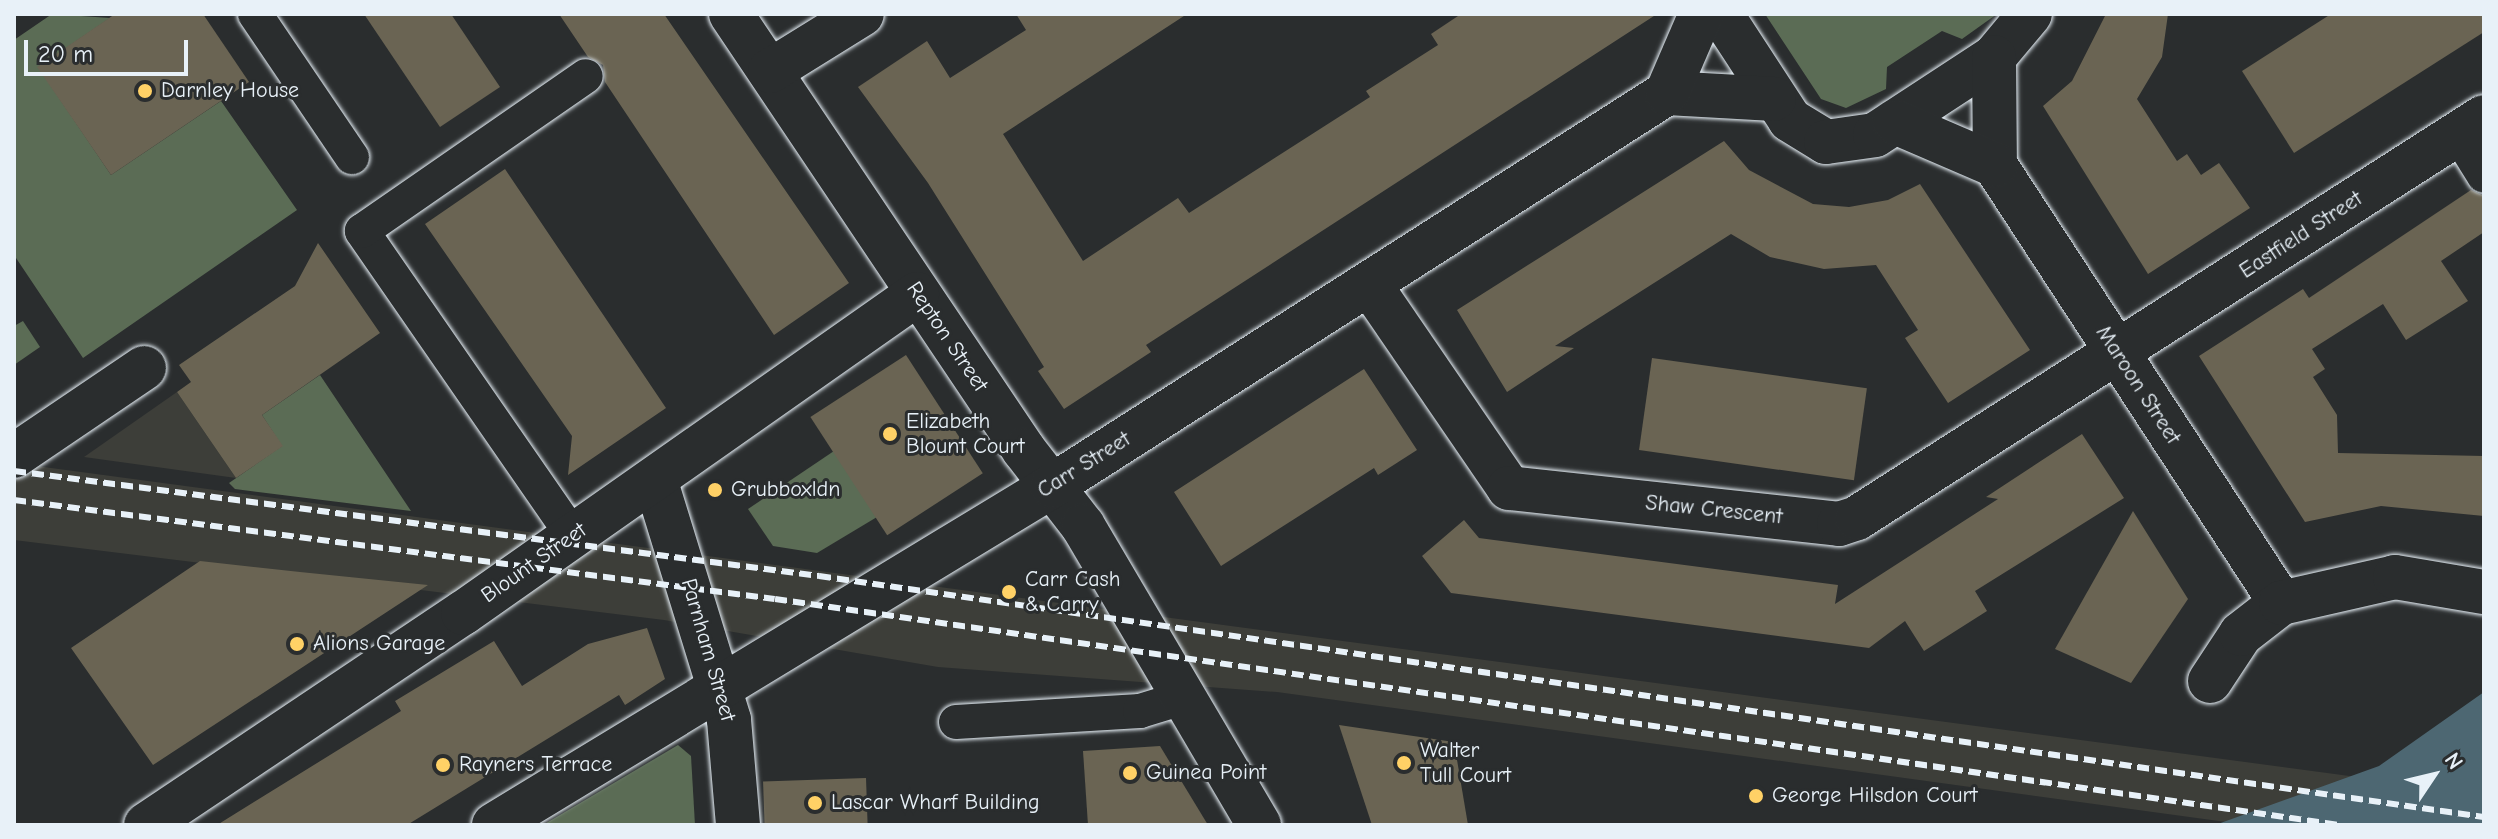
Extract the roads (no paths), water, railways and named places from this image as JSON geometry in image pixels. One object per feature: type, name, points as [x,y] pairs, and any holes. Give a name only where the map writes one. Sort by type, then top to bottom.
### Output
[{"type":"street","name":"Repton Street","points":[[731,14],[917,294],[1112,573],[1179,699],[1259,825]]},
{"type":"street","points":[[770,71],[862,14]]},
{"type":"street","points":[[1701,14],[1667,93],[1774,99]]},
{"type":"street","points":[[1721,14],[1790,120],[1826,142],[1875,135],[1994,57],[2030,14]]},
{"type":"street","points":[[1895,122],[1995,165],[1994,57]]},
{"type":"street","name":"Carr Street","points":[[494,825],[1052,486],[1667,93]]},
{"type":"street","name":"Eastfield Street","points":[[2117,353],[2471,126]]},
{"type":"street","name":"Maroon Street","points":[[1995,165],[2281,603]]},
{"type":"street","name":"Shaw Crescent","points":[[1370,285],[1509,488],[1839,524],[1857,518],[2117,353]]},
{"type":"street","name":"Blount Street","points":[[146,825],[573,536],[917,294]]},
{"type":"street","points":[[14,456],[144,368]]},
{"type":"street","name":"Parnham Street","points":[[655,479],[721,689],[738,825]]},
{"type":"street","points":[[2210,681],[2241,634],[2281,603],[2395,577],[2484,592]]},
{"type":"lane","points":[[255,14],[352,157]]},
{"type":"lane","points":[[573,536],[362,231],[586,76]]},
{"type":"lane","points":[[2471,126],[2484,176]]},
{"type":"lane","points":[[956,722],[1140,711],[1179,699]]},
{"type":"water","points":[[2484,692],[2484,825],[2215,825],[2379,766]]},
{"type":"railway","points":[[14,471],[819,576],[2484,817]]},
{"type":"railway","points":[[14,500],[775,599],[2339,825]]},
{"type":"place","name":"Darnley House","points":[[145,91]]},
{"type":"place","name":"Elizabeth Blount Court","points":[[890,434]]},
{"type":"place","name":"Grubboxldn","points":[[715,490]]},
{"type":"place","name":"Carr Cash & Carry","points":[[1009,592]]},
{"type":"place","name":"Alions Garage","points":[[297,644]]},
{"type":"place","name":"Walter Tull Court","points":[[1404,763]]},
{"type":"place","name":"Rayners Terrace","points":[[443,765]]},
{"type":"place","name":"Guinea Point","points":[[1130,773]]},
{"type":"place","name":"George Hilsdon Court","points":[[1756,796]]},
{"type":"place","name":"Lascar Wharf Building","points":[[815,803]]}]
